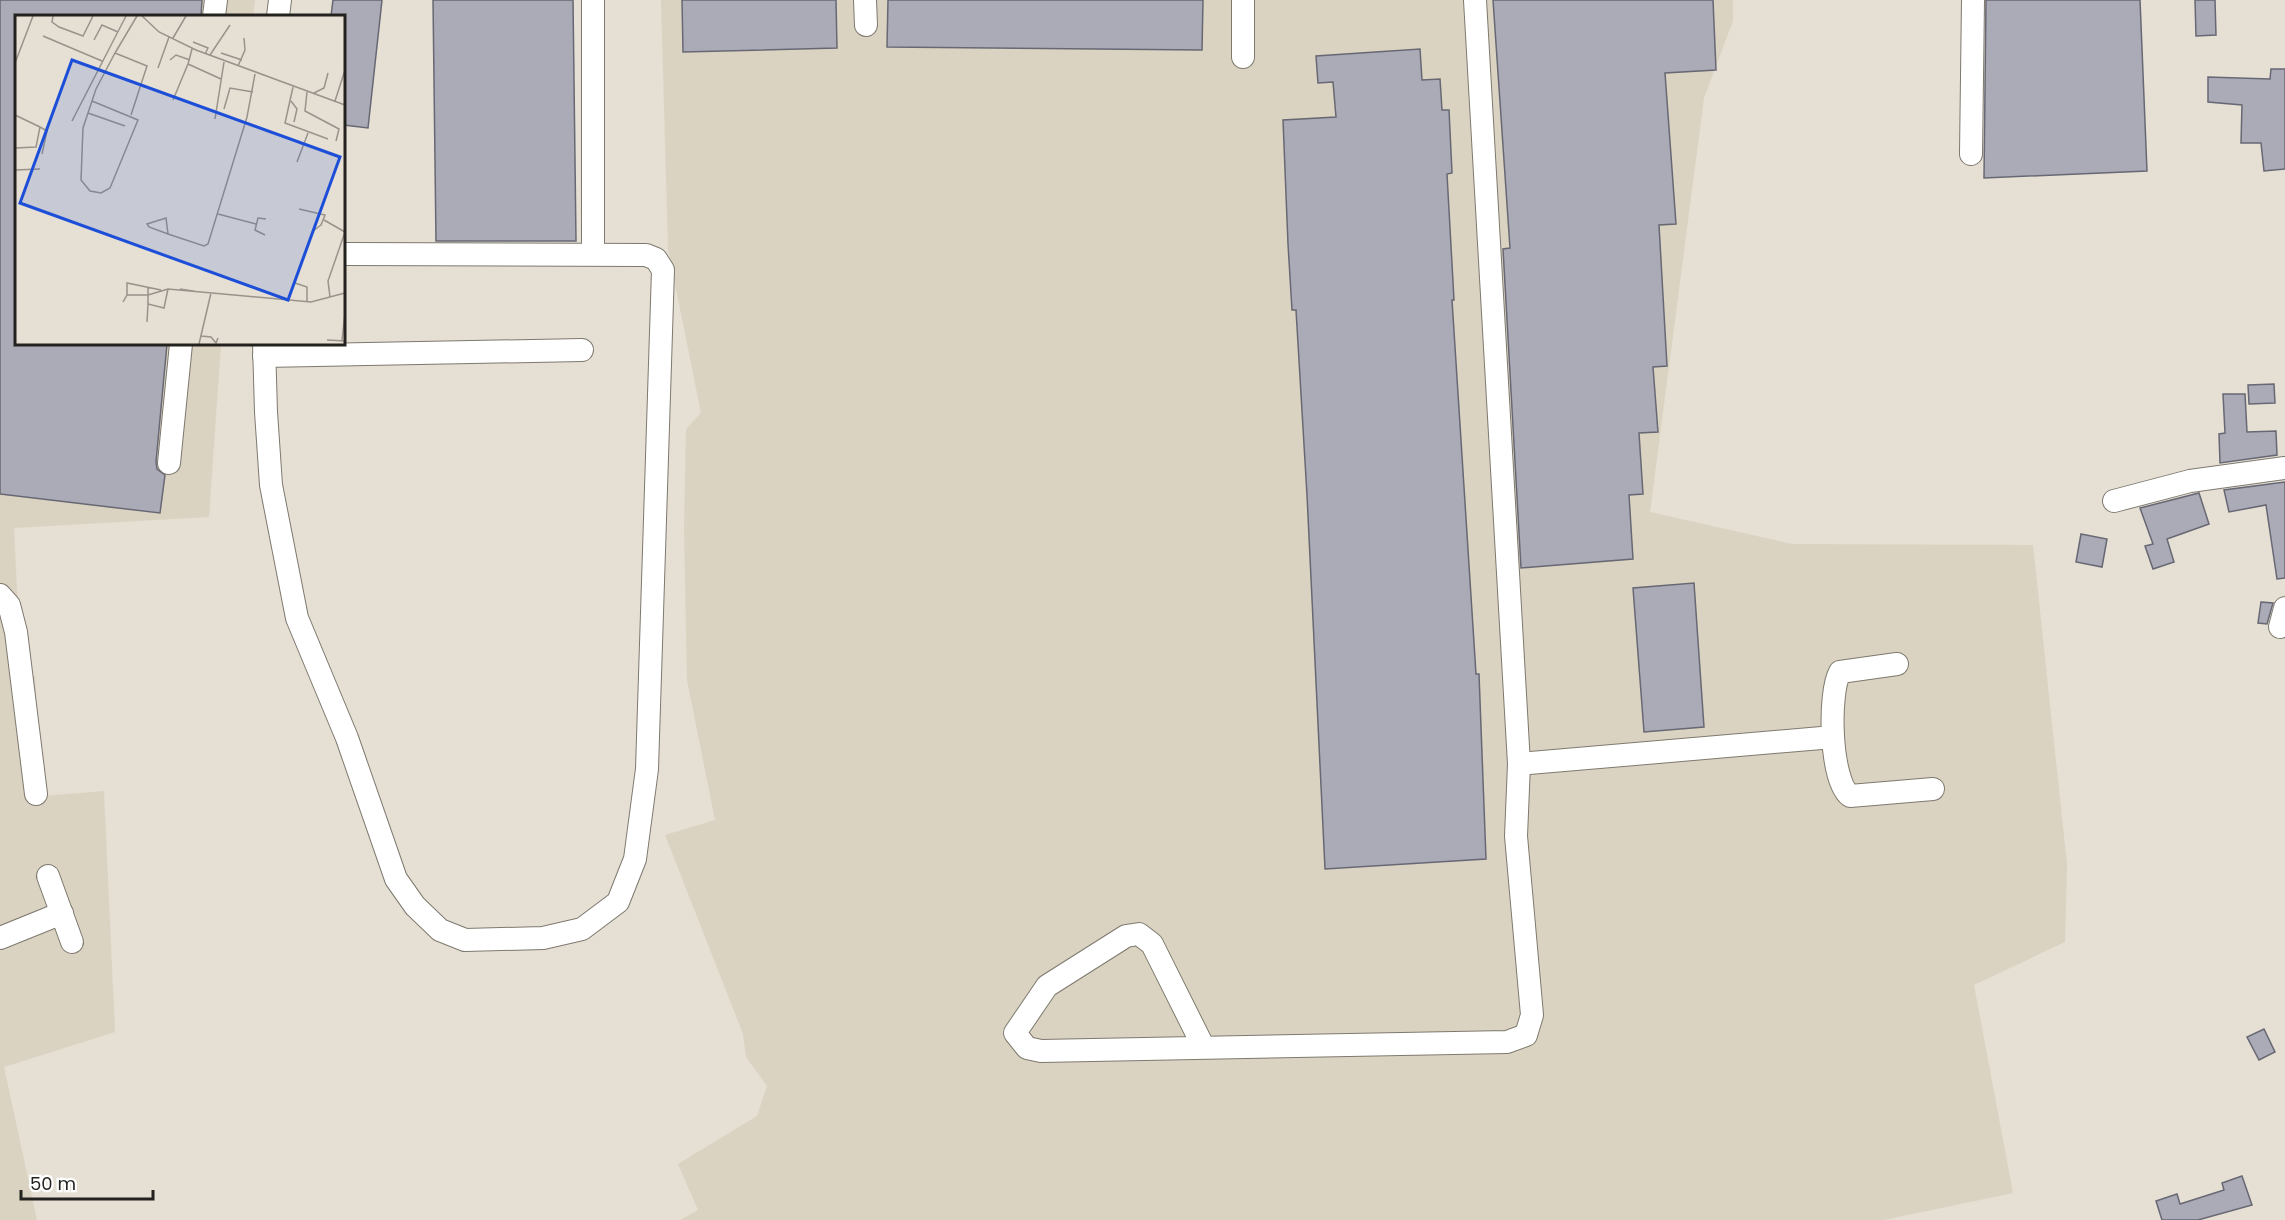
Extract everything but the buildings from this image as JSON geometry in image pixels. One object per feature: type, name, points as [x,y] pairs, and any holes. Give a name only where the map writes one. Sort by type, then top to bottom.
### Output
[{"type":"street","points":[[214,15],[216,0]]},
{"type":"street","points":[[278,15],[280,0]]},
{"type":"street","points":[[593,0],[593,254]]},
{"type":"street","points":[[866,0],[866,25]]},
{"type":"street","points":[[1243,0],[1243,57]]},
{"type":"street","points":[[1204,1048],[1152,944],[1139,933],[1126,936],[1047,986],[1016,1033],[1027,1048],[1041,1052],[1507,1042],[1526,1035],[1532,1016],[1516,836],[1519,764],[1475,0]]},
{"type":"street","points":[[1971,154],[1973,0]]},
{"type":"street","points":[[345,254],[646,255],[656,259],[663,270],[647,769],[635,859],[618,902],[582,929],[543,938],[465,940],[440,930],[415,906],[396,879],[347,738],[297,618],[271,485],[264,350],[582,350]]},
{"type":"street","points":[[169,463],[181,345]]},
{"type":"street","points":[[2114,501],[2190,481],[2285,468]]},
{"type":"street","points":[[0,595],[9,605],[16,632],[36,794]]},
{"type":"street","points":[[1897,664],[1840,672],[1833,693],[1833,737],[1840,782],[1843,790],[1850,796],[1933,789]]},
{"type":"street","points":[[1519,764],[1833,737]]},
{"type":"street","points":[[48,876],[72,942]]},
{"type":"street","points":[[0,938],[62,913]]},
{"type":"shaded area","points":[[0,0],[255,0],[253,15],[15,15],[15,345],[221,345],[209,517],[14,528],[21,671],[35,676],[42,796],[104,791],[115,1032],[4,1067],[37,1220],[0,1220]]},
{"type":"shaded area","points":[[661,0],[1733,0],[1733,21],[1704,98],[1650,512],[1792,544],[2033,545],[2067,864],[2065,942],[1974,985],[2013,1193],[1884,1220],[680,1220],[698,1210],[678,1164],[757,1116],[767,1086],[746,1057],[743,1034],[665,835],[715,820],[687,680],[684,531],[686,429],[701,413],[668,249]]}]
